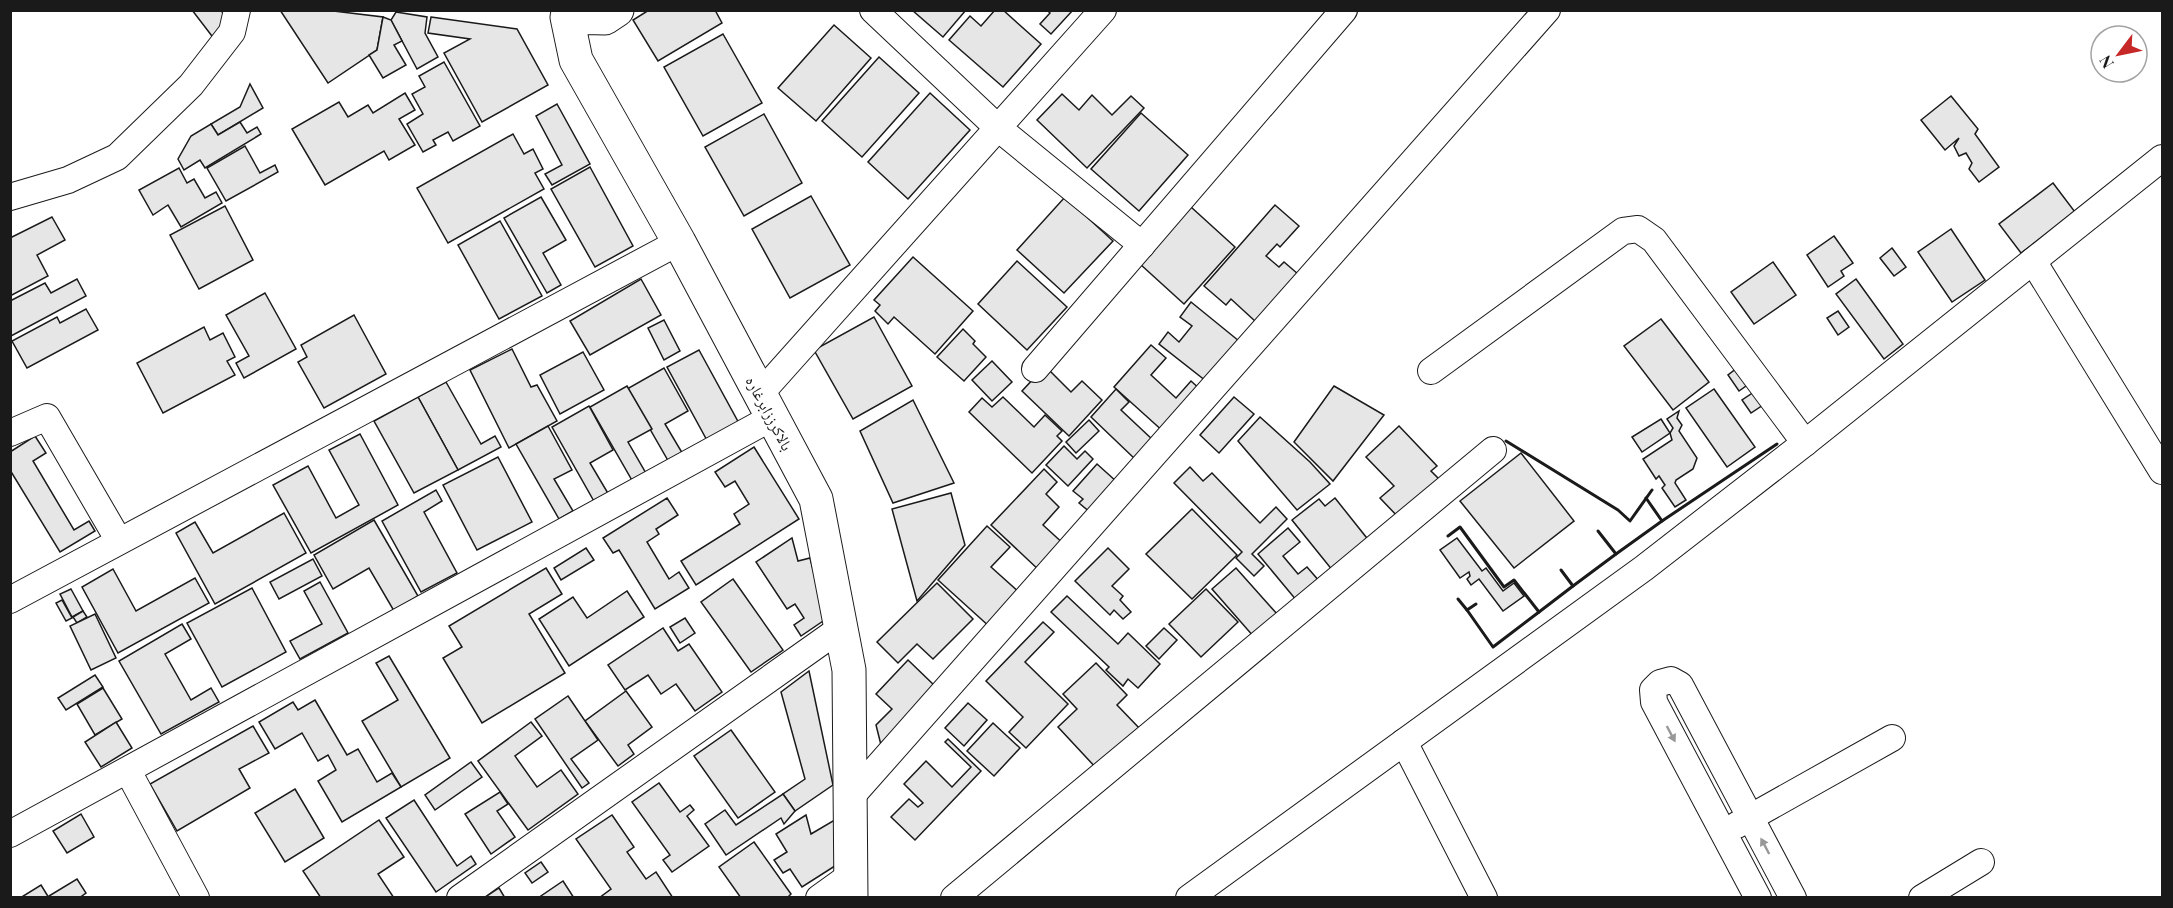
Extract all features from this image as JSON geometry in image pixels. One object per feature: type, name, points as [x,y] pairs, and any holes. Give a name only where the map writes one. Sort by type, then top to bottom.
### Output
[{"type":"street","points":[[10,197],[68,180],[117,158],[191,85],[232,32],[237,10]]},
{"type":"street","name":"بالاکرززابرغاره","points":[[617,10],[605,18],[559,14],[576,60],[679,242],[816,499],[849,670],[851,886]]},
{"type":"street","points":[[873,10],[998,128],[1142,245]]},
{"type":"street","points":[[10,834],[128,771],[766,406],[998,128],[1103,10]]},
{"type":"street","points":[[1035,369],[1344,10]]},
{"type":"street","points":[[850,798],[1547,10]]},
{"type":"street","points":[[1190,897],[1644,568],[2163,158]]},
{"type":"street","points":[[1431,371],[1623,231],[1638,229],[1654,240],[1805,443]]},
{"type":"street","points":[[10,600],[679,242]]},
{"type":"street","points":[[2033,261],[2163,471]]},
{"type":"street","points":[[10,433],[46,417],[119,541]]},
{"type":"street","points":[[954,897],[1493,450]]},
{"type":"street","points":[[460,897],[841,628]]},
{"type":"street","points":[[1758,897],[1654,702],[1653,690],[1660,683],[1671,680],[1680,685],[1793,897]]},
{"type":"street","points":[[1724,833],[1892,738]]},
{"type":"street","points":[[1404,742],[1484,897]]},
{"type":"street","points":[[1688,766],[1715,751]]},
{"type":"street","points":[[128,771],[196,897]]},
{"type":"street","points":[[1922,897],[1981,862]]},
{"type":"street","points":[[819,897],[851,886]]},
{"type":"building","points":[[192,10],[221,10],[225,17],[215,40]]},
{"type":"building","points":[[280,10],[325,10],[383,17],[377,50],[328,83]]},
{"type":"building","points":[[649,10],[715,10],[722,23],[658,61],[633,20]]},
{"type":"building","points":[[912,10],[966,10],[943,37]]},
{"type":"building","points":[[995,10],[1003,10],[1041,44],[1003,87],[949,40],[970,16],[981,26]]},
{"type":"building","points":[[1047,10],[1073,10],[1051,34],[1040,24],[1050,13]]},
{"type":"building","points":[[396,12],[427,17],[425,33],[438,57],[417,69],[391,20]]},
{"type":"building","points":[[383,17],[391,20],[402,41],[394,45],[406,65],[383,78],[369,55],[377,50]]},
{"type":"building","points":[[431,17],[517,29],[548,85],[482,122],[444,53],[470,39],[428,33]]},
{"type":"building","points":[[834,25],[871,58],[816,121],[778,88]]},
{"type":"building","points":[[723,34],[762,103],[703,136],[664,67]]},
{"type":"building","points":[[879,57],[919,93],[862,157],[822,121]]},
{"type":"building","points":[[444,62],[480,126],[453,141],[448,132],[433,140],[436,145],[423,152],[407,124],[423,114],[412,94],[425,87],[419,76]]},
{"type":"building","points":[[250,84],[263,108],[218,135],[211,124],[240,107]]},
{"type":"building","points":[[405,93],[415,110],[399,119],[415,145],[389,160],[384,151],[325,185],[292,129],[339,102],[348,117],[368,105],[373,113]]},
{"type":"building","points":[[930,93],[970,130],[908,199],[868,162]]},
{"type":"building","points":[[1062,94],[1079,110],[1092,95],[1112,115],[1131,96],[1144,108],[1087,168],[1037,120]]},
{"type":"building","points":[[1951,96],[1978,129],[1975,134],[1999,167],[1979,182],[1969,169],[1972,163],[1966,153],[1959,156],[1954,146],[1959,138],[1945,150],[1921,120]]},
{"type":"building","points":[[557,104],[590,164],[552,185],[545,174],[562,165],[536,116]]},
{"type":"building","points":[[1141,113],[1188,155],[1139,211],[1091,169]]},
{"type":"building","points":[[764,114],[802,183],[744,216],[705,147]]},
{"type":"building","points":[[240,122],[247,133],[257,127],[261,134],[205,168],[200,160],[184,170],[178,159],[191,136],[211,124],[218,135]]},
{"type":"building","points":[[513,134],[524,154],[533,149],[543,169],[535,173],[544,189],[448,243],[417,188]]},
{"type":"building","points":[[245,146],[260,173],[275,165],[278,172],[226,201],[207,168]]},
{"type":"building","points":[[590,167],[633,246],[595,267],[551,189]]},
{"type":"building","points":[[179,168],[187,183],[194,179],[205,198],[216,192],[222,203],[181,227],[168,205],[153,215],[139,190]]},
{"type":"building","points":[[2053,183],[2075,212],[2021,253],[1999,224]]},
{"type":"building","points":[[811,196],[850,265],[790,298],[752,229]]},
{"type":"building","points":[[541,197],[566,240],[543,253],[561,285],[547,293],[504,218]]},
{"type":"building","points":[[1065,197],[1113,241],[1064,293],[1017,250]]},
{"type":"building","points":[[1275,205],[1299,226],[1280,247],[1277,244],[1266,256],[1279,267],[1284,262],[1298,274],[1256,322],[1231,299],[1226,305],[1204,286]]},
{"type":"building","points":[[225,206],[253,260],[199,289],[170,235]]},
{"type":"building","points":[[1191,207],[1235,247],[1184,304],[1140,264]]},
{"type":"building","points":[[52,217],[65,240],[37,255],[48,276],[10,296],[10,238]]},
{"type":"building","points":[[500,221],[542,296],[499,319],[458,245]]},
{"type":"building","points":[[1951,229],[1985,280],[1952,302],[1918,252]]},
{"type":"building","points":[[1834,236],[1853,263],[1841,271],[1844,276],[1828,287],[1807,255]]},
{"type":"building","points":[[1892,248],[1906,267],[1894,276],[1880,258]]},
{"type":"building","points":[[913,257],[973,311],[935,354],[894,317],[888,324],[875,311],[880,305],[874,300]]},
{"type":"building","points":[[1017,261],[1067,307],[1027,350],[978,304]]},
{"type":"building","points":[[1773,262],[1796,295],[1754,324],[1731,292]]},
{"type":"building","points":[[77,279],[86,296],[11,336],[10,301],[45,283],[51,293]]},
{"type":"building","points":[[641,279],[661,315],[590,355],[570,321]]},
{"type":"building","points":[[1856,279],[1903,344],[1884,359],[1836,294]]},
{"type":"building","points":[[265,293],[296,349],[244,378],[236,363],[249,356],[226,315]]},
{"type":"building","points":[[1191,302],[1239,341],[1206,381],[1159,344],[1168,332],[1179,342],[1192,326],[1180,317]]},
{"type":"building","points":[[86,309],[98,330],[27,368],[12,341],[57,317],[60,323]]},
{"type":"building","points":[[1838,311],[1849,327],[1838,335],[1827,318]]},
{"type":"building","points":[[354,315],[386,374],[324,408],[298,362],[307,357],[301,345]]},
{"type":"building","points":[[874,317],[912,386],[853,419],[814,350]]},
{"type":"building","points":[[1661,319],[1709,382],[1673,410],[1624,346]]},
{"type":"building","points":[[664,320],[680,351],[664,360],[648,328]]},
{"type":"building","points":[[204,327],[210,340],[223,333],[235,357],[227,361],[235,375],[163,413],[137,363]]},
{"type":"building","points":[[963,329],[986,357],[964,381],[937,357]]},
{"type":"building","points":[[1151,345],[1166,358],[1151,375],[1176,398],[1191,381],[1202,391],[1165,433],[1114,387]]},
{"type":"building","points":[[512,349],[531,387],[537,385],[557,421],[509,448],[470,370]]},
{"type":"building","points":[[699,350],[741,427],[709,444],[667,367]]},
{"type":"building","points":[[583,352],[604,390],[560,414],[540,375]]},
{"type":"building","points":[[992,361],[1012,382],[992,401],[972,380]]},
{"type":"building","points":[[1741,365],[1753,381],[1739,391],[1728,375]]},
{"type":"building","points":[[664,368],[688,411],[665,424],[684,456],[670,464],[627,389]]},
{"type":"building","points":[[1049,370],[1071,392],[1082,381],[1102,400],[1069,436],[1022,391],[1037,375]]},
{"type":"building","points":[[446,382],[481,444],[495,436],[501,447],[458,470],[418,397]]},
{"type":"building","points":[[627,386],[652,429],[628,442],[647,475],[633,482],[590,407]]},
{"type":"building","points":[[1334,386],[1384,415],[1333,481],[1294,442]]},
{"type":"building","points":[[1116,389],[1129,402],[1121,410],[1154,441],[1136,460],[1091,417]]},
{"type":"building","points":[[1714,389],[1755,447],[1727,467],[1686,408]]},
{"type":"building","points":[[1754,392],[1763,405],[1751,413],[1742,400]]},
{"type":"building","points":[[418,397],[458,470],[414,493],[374,421]]},
{"type":"building","points":[[1003,397],[1034,427],[1045,415],[1062,431],[1057,436],[1062,441],[1032,473],[969,412],[982,398],[992,407]]},
{"type":"building","points":[[1234,397],[1254,414],[1219,453],[1200,435]]},
{"type":"building","points":[[913,400],[954,483],[893,503],[860,431]]},
{"type":"building","points":[[589,406],[613,450],[590,463],[609,495],[595,503],[552,427]]},
{"type":"building","points":[[1679,411],[1677,418],[1682,425],[1679,431],[1697,458],[1693,469],[1676,480],[1675,483],[1686,500],[1675,507],[1662,488],[1665,485],[1659,476],[1656,479],[1643,459],[1672,440],[1670,433],[1673,428],[1667,419]]},
{"type":"building","points":[[1260,417],[1310,462],[1330,484],[1297,510],[1238,441]]},
{"type":"building","points":[[1661,419],[1670,433],[1642,452],[1632,437]]},
{"type":"building","points":[[1089,420],[1099,431],[1076,453],[1066,442]]},
{"type":"building","points":[[548,426],[572,470],[554,479],[573,511],[559,519],[516,444]]},
{"type":"building","points":[[1399,426],[1437,466],[1431,471],[1441,481],[1400,519],[1380,498],[1394,486],[1366,457]]},
{"type":"building","points":[[360,434],[398,505],[311,553],[273,485],[308,466],[336,518],[359,505],[329,450]]},
{"type":"building","points":[[35,436],[46,453],[33,461],[74,530],[89,521],[95,531],[60,552],[10,470],[10,452]]},
{"type":"building","points":[[1064,446],[1077,459],[1085,451],[1093,459],[1068,486],[1046,465]]},
{"type":"building","points":[[754,447],[799,519],[696,585],[681,561],[740,524],[734,514],[749,504],[735,481],[725,487],[715,472]]},
{"type":"building","points":[[1521,453],[1574,521],[1514,568],[1460,501]]},
{"type":"building","points":[[498,457],[532,522],[477,550],[443,485]]},
{"type":"building","points":[[1097,464],[1117,482],[1091,513],[1079,503],[1083,499],[1073,491]]},
{"type":"building","points":[[1190,467],[1203,481],[1212,473],[1260,523],[1276,507],[1287,519],[1252,554],[1264,566],[1254,576],[1236,558],[1242,552],[1174,483]]},
{"type":"building","points":[[1044,469],[1057,482],[1046,494],[1059,507],[1043,525],[1066,546],[1041,572],[991,525]]},
{"type":"building","points":[[436,490],[442,501],[424,512],[457,573],[421,592],[382,521]]},
{"type":"building","points":[[951,493],[965,545],[917,601],[892,509]]},
{"type":"building","points":[[667,498],[678,515],[656,529],[659,534],[647,542],[669,579],[679,572],[689,588],[655,609],[619,550],[613,553],[603,538]]},
{"type":"building","points":[[1335,498],[1370,542],[1333,571],[1292,520],[1319,499],[1325,506]]},
{"type":"building","points":[[1192,509],[1237,555],[1192,599],[1146,554]]},
{"type":"building","points":[[284,513],[306,553],[215,604],[176,533],[195,522],[213,553]]},
{"type":"building","points":[[374,520],[418,596],[394,611],[369,568],[333,589],[314,555]]},
{"type":"building","points":[[987,526],[1010,547],[991,567],[1021,594],[991,628],[938,580]]},
{"type":"building","points":[[1288,528],[1300,542],[1283,556],[1298,574],[1307,567],[1320,582],[1297,601],[1258,554]]},
{"type":"building","points":[[792,538],[798,561],[810,558],[826,619],[801,636],[794,625],[804,618],[795,604],[787,609],[756,562]]},
{"type":"building","points":[[1457,538],[1482,571],[1486,568],[1503,591],[1514,583],[1524,596],[1503,611],[1479,579],[1471,585],[1467,579],[1470,576],[1469,572],[1460,578],[1440,550]]},
{"type":"building","points":[[586,548],[594,560],[561,580],[554,568]]},
{"type":"building","points":[[1108,548],[1129,569],[1112,586],[1123,596],[1120,600],[1131,612],[1123,619],[1114,610],[1110,615],[1075,581]]},
{"type":"building","points":[[313,559],[322,576],[279,599],[270,582]]},
{"type":"building","points":[[546,568],[562,594],[529,614],[565,673],[482,723],[443,658],[462,647],[449,626]]},
{"type":"building","points":[[1236,568],[1278,615],[1254,637],[1212,589]]},
{"type":"building","points":[[113,569],[136,611],[195,578],[209,603],[118,653],[82,587]]},
{"type":"building","points":[[733,579],[783,650],[751,672],[701,602]]},
{"type":"building","points":[[320,582],[348,633],[300,659],[290,641],[322,624],[304,591]]},
{"type":"building","points":[[937,583],[973,619],[933,659],[917,644],[898,663],[877,642]]},
{"type":"building","points":[[252,588],[286,652],[222,687],[187,623]]},
{"type":"building","points":[[71,589],[83,611],[72,617],[60,594]]},
{"type":"building","points":[[1206,589],[1238,622],[1201,657],[1169,624]]},
{"type":"building","points":[[627,591],[644,617],[569,666],[539,619],[573,597],[587,618]]},
{"type":"building","points":[[1067,596],[1118,644],[1128,633],[1160,664],[1138,688],[1128,679],[1123,686],[1106,670],[1109,667],[1051,612]]},
{"type":"building","points":[[62,600],[72,618],[66,621],[56,603]]},
{"type":"building","points":[[83,611],[87,617],[77,623],[73,617]]},
{"type":"building","points":[[95,614],[116,658],[91,670],[70,626]]},
{"type":"building","points":[[685,618],[695,633],[680,643],[670,627]]},
{"type":"building","points":[[1043,622],[1054,632],[1025,662],[1068,704],[1026,748],[1009,732],[1023,717],[986,681]]},
{"type":"building","points":[[182,624],[191,639],[165,654],[191,700],[211,688],[219,702],[161,734],[119,661]]},
{"type":"building","points":[[663,628],[678,651],[689,644],[722,692],[695,711],[676,684],[661,694],[648,675],[625,690],[608,665]]},
{"type":"building","points":[[1164,628],[1177,640],[1159,659],[1146,646]]},
{"type":"building","points":[[389,656],[450,758],[401,787],[362,721],[398,700],[376,663]]},
{"type":"building","points":[[908,660],[936,687],[881,745],[876,725],[892,709],[876,694]]},
{"type":"building","points":[[1096,663],[1127,695],[1117,705],[1141,730],[1098,770],[1058,727],[1077,709],[1063,694]]},
{"type":"building","points":[[809,671],[833,785],[795,811],[783,794],[805,779],[781,692]]},
{"type":"building","points":[[95,675],[103,687],[66,710],[58,698]]},
{"type":"building","points":[[103,688],[122,719],[95,735],[77,704]]},
{"type":"building","points":[[626,691],[652,727],[628,745],[634,754],[618,766],[585,721]]},
{"type":"building","points":[[568,696],[598,740],[571,759],[589,783],[582,788],[535,719]]},
{"type":"building","points":[[315,700],[347,755],[358,749],[377,782],[392,773],[401,787],[342,822],[318,781],[336,770],[328,755],[318,761],[302,733],[275,749],[259,722],[293,702],[298,710]]},
{"type":"building","points":[[968,703],[987,720],[964,746],[945,728]]},
{"type":"building","points":[[116,722],[132,748],[101,767],[85,742]]},
{"type":"building","points":[[531,722],[542,736],[515,756],[537,787],[561,770],[578,794],[528,830],[478,761]]},
{"type":"building","points":[[993,723],[1020,748],[994,776],[967,751]]},
{"type":"building","points":[[253,726],[269,753],[239,769],[250,788],[177,831],[150,784]]},
{"type":"building","points":[[731,730],[775,792],[738,818],[694,756]]},
{"type":"building","points":[[948,739],[981,771],[915,840],[891,817],[909,799],[918,807],[923,803],[904,784],[926,761],[952,787],[971,767],[945,742]]},
{"type":"building","points":[[471,762],[482,777],[435,810],[425,795]]},
{"type":"building","points":[[659,783],[680,812],[690,805],[694,810],[687,816],[709,846],[672,872],[663,860],[670,855],[632,802]]},
{"type":"building","points":[[295,789],[324,838],[285,862],[255,813]]},
{"type":"building","points":[[500,792],[508,804],[497,811],[515,837],[491,854],[465,814]]},
{"type":"building","points":[[783,794],[795,811],[784,824],[781,818],[726,855],[705,824],[725,810],[736,825]]},
{"type":"building","points":[[414,800],[457,866],[471,856],[476,864],[436,892],[386,818]]},
{"type":"building","points":[[81,814],[94,837],[67,853],[53,831]]},
{"type":"building","points":[[612,815],[634,847],[627,852],[646,879],[656,872],[673,898],[599,898],[611,889],[576,839]]},
{"type":"building","points":[[806,815],[811,834],[838,818],[838,864],[802,887],[790,869],[783,873],[774,860],[787,852],[776,834]]},
{"type":"building","points":[[379,820],[404,857],[378,874],[394,898],[321,898],[303,871]]},
{"type":"building","points":[[754,842],[791,894],[787,898],[741,898],[719,867]]},
{"type":"building","points":[[541,862],[548,872],[532,883],[525,873]]},
{"type":"building","points":[[77,879],[86,893],[79,898],[49,898],[49,896]]},
{"type":"building","points":[[563,881],[574,898],[538,898]]},
{"type":"building","points":[[41,885],[49,898],[20,898]]},
{"type":"building","points":[[499,888],[505,898],[484,898]]},
{"type":"wall","points":[[1506,441],[1618,510],[1630,521],[1652,490]]},
{"type":"wall","points":[[1662,521],[1777,444]]},
{"type":"wall","points":[[1616,554],[1662,521],[1646,498]]},
{"type":"wall","points":[[1448,536],[1460,527],[1504,587],[1514,580],[1539,612],[1493,647],[1467,610]]},
{"type":"wall","points":[[1573,586],[1616,554],[1598,531]]},
{"type":"wall","points":[[1539,612],[1573,586],[1561,570]]},
{"type":"wall","points":[[1458,599],[1467,610],[1476,604]]}]
